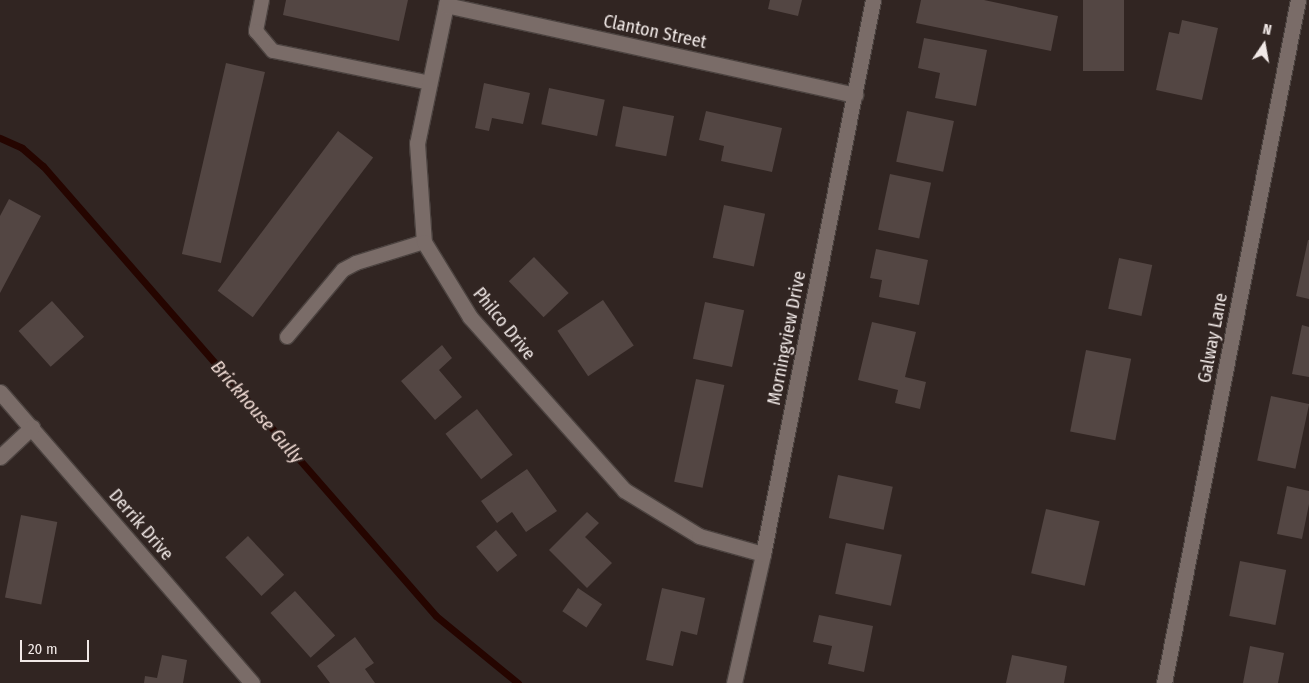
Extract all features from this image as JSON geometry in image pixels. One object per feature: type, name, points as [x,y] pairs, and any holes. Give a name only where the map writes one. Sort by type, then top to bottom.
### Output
[{"type":"street","name":"Morningview Drive","points":[[734,683],[763,554],[856,95],[873,0]]},
{"type":"street","name":"Galway Lane","points":[[1164,683],[1298,0]]},
{"type":"street","name":"Philco Drive","points":[[446,2],[417,143],[424,242],[470,317],[624,490],[699,536],[763,554]]},
{"type":"street","name":"Clanton Street","points":[[446,2],[856,95]]},
{"type":"street","name":"Derrik Drive","points":[[0,392],[248,681]]},
{"type":"street","points":[[0,457],[32,427]]},
{"type":"lane","points":[[262,0],[256,31],[273,51],[430,83]]},
{"type":"lane","points":[[287,338],[343,270],[356,263],[424,242]]},
{"type":"building","points":[[286,0],[408,0],[399,41],[283,15]]},
{"type":"building","points":[[770,0],[802,0],[798,16],[768,9]]},
{"type":"building","points":[[921,0],[984,0],[1058,16],[1051,51],[916,23]]},
{"type":"building","points":[[1083,0],[1124,0],[1124,71],[1083,71]]},
{"type":"building","points":[[1182,20],[1218,28],[1202,100],[1156,90],[1169,32],[1179,34]]},
{"type":"building","points":[[924,38],[987,50],[976,106],[935,98],[940,73],[918,68]]},
{"type":"building","points":[[226,63],[265,72],[221,263],[182,254]]},
{"type":"building","points":[[484,83],[530,93],[523,124],[492,118],[489,131],[475,128]]},
{"type":"building","points":[[549,88],[605,100],[597,136],[541,124]]},
{"type":"building","points":[[623,106],[674,116],[666,156],[615,146]]},
{"type":"building","points":[[706,111],[782,128],[772,172],[721,161],[724,146],[699,140]]},
{"type":"building","points":[[907,111],[954,121],[943,172],[896,162]]},
{"type":"building","points":[[338,131],[373,157],[253,317],[218,291]]},
{"type":"building","points":[[890,174],[931,183],[919,238],[878,230]]},
{"type":"building","points":[[9,199],[41,216],[0,293],[0,216]]},
{"type":"building","points":[[724,205],[765,214],[754,267],[713,258]]},
{"type":"building","points":[[1309,240],[1309,299],[1296,296]]},
{"type":"building","points":[[876,249],[928,260],[919,305],[879,297],[882,280],[870,278]]},
{"type":"building","points":[[534,257],[569,293],[544,317],[509,281]]},
{"type":"building","points":[[1119,258],[1152,265],[1141,316],[1108,309]]},
{"type":"building","points":[[603,300],[634,346],[588,376],[557,331]]},
{"type":"building","points":[[52,301],[84,337],[51,367],[19,331]]},
{"type":"building","points":[[705,302],[744,310],[732,367],[693,359]]},
{"type":"building","points":[[872,322],[916,332],[905,377],[926,382],[920,409],[895,403],[898,390],[858,380]]},
{"type":"building","points":[[1302,325],[1309,327],[1309,377],[1292,374]]},
{"type":"building","points":[[442,345],[452,358],[439,370],[462,397],[435,420],[401,381]]},
{"type":"building","points":[[1086,350],[1131,359],[1115,440],[1070,431]]},
{"type":"building","points":[[696,379],[724,385],[703,488],[674,482]]},
{"type":"building","points":[[1271,396],[1309,404],[1295,469],[1257,461]]},
{"type":"building","points":[[477,409],[513,455],[481,479],[445,434]]},
{"type":"building","points":[[527,469],[557,511],[526,532],[512,512],[497,523],[481,501]]},
{"type":"building","points":[[838,475],[893,487],[884,530],[829,518]]},
{"type":"building","points":[[1287,486],[1309,491],[1309,504],[1302,539],[1277,534]]},
{"type":"building","points":[[1046,509],[1100,521],[1085,586],[1031,573]]},
{"type":"building","points":[[587,512],[599,523],[585,537],[612,563],[587,588],[549,550]]},
{"type":"building","points":[[21,515],[57,522],[41,605],[5,597]]},
{"type":"building","points":[[496,530],[517,555],[497,572],[476,547]]},
{"type":"building","points":[[248,536],[284,575],[261,596],[225,557]]},
{"type":"building","points":[[846,543],[902,555],[891,606],[835,594]]},
{"type":"building","points":[[1240,561],[1286,570],[1275,625],[1229,616]]},
{"type":"building","points":[[578,588],[602,604],[586,627],[562,611]]},
{"type":"building","points":[[662,588],[705,598],[697,635],[681,631],[673,666],[646,660]]},
{"type":"building","points":[[295,591],[335,636],[311,658],[270,613]]},
{"type":"building","points":[[819,615],[873,626],[864,672],[828,664],[832,646],[813,642]]},
{"type":"building","points":[[355,637],[374,663],[365,669],[375,683],[330,683],[317,666]]},
{"type":"building","points":[[1250,646],[1284,653],[1278,683],[1243,683]]},
{"type":"building","points":[[162,655],[187,660],[183,683],[144,683],[145,676],[157,678]]},
{"type":"building","points":[[1012,655],[1067,666],[1064,683],[1006,683]]},
{"type":"waterway","name":"Brickhouse Gully","points":[[0,138],[22,148],[43,166],[436,616],[518,683]]}]
